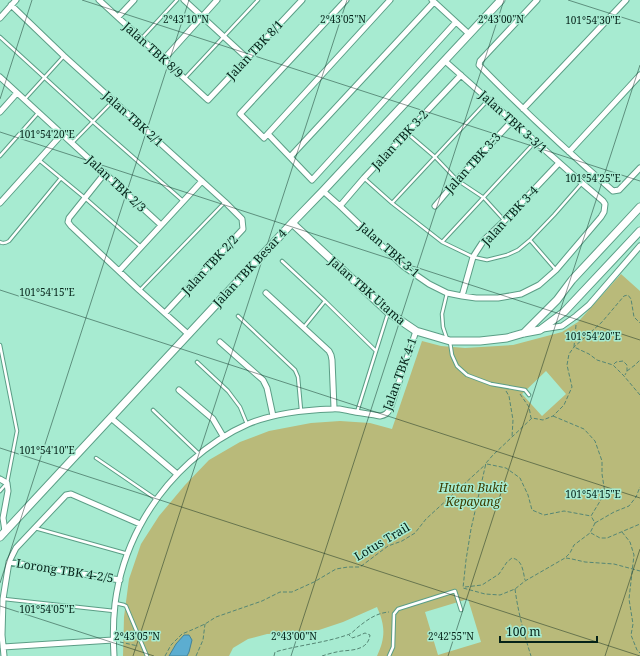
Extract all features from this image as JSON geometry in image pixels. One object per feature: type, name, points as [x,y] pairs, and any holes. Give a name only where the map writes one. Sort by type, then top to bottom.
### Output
[{"type":"street","points":[[0,18],[16,0]]},
{"type":"street","name":"Jalan TBK 8/9","points":[[99,0],[208,100]]},
{"type":"street","points":[[118,17],[134,0]]},
{"type":"street","points":[[184,0],[247,58]]},
{"type":"street","points":[[164,59],[217,0]]},
{"type":"street","name":"Jalan TBK 8/1","points":[[208,100],[302,0]]},
{"type":"street","points":[[346,0],[240,114],[264,138],[390,0]]},
{"type":"street","name":"Jalan TBK Besar 4","points":[[2,534],[501,0]]},
{"type":"street","points":[[537,0],[480,61],[479,65],[523,110],[613,191],[619,190],[640,168]]},
{"type":"street","points":[[523,110],[626,0]]},
{"type":"street","points":[[290,157],[433,1],[469,34]]},
{"type":"street","name":"Jalan TBK 2/1","points":[[11,5],[64,56],[202,181]]},
{"type":"street","points":[[268,134],[312,180],[456,22]]},
{"type":"street","name":"Jalan TBK 3-3/1","points":[[445,60],[582,183]]},
{"type":"street","name":"Jalan TBK 3-2","points":[[340,206],[364,178],[461,75]]},
{"type":"street","points":[[569,152],[640,75]]},
{"type":"street","name":"Jalan TBK 2/3","points":[[0,77],[161,225]]},
{"type":"street","points":[[0,112],[17,93]]},
{"type":"street","name":"Jalan TBK 3-3","points":[[435,206],[512,121]]},
{"type":"street","points":[[0,204],[62,134]]},
{"type":"street","name":"Jalan TBK 3-4","points":[[462,296],[473,257],[484,240],[559,163]]},
{"type":"street","points":[[105,173],[69,218],[68,222],[139,290],[188,334]]},
{"type":"street","points":[[119,271],[202,181]]},
{"type":"street","name":"Jalan TBK 2/2","points":[[165,313],[244,229],[242,219],[202,181]]},
{"type":"street","name":"Jalan TBK 3-1","points":[[323,191],[403,266],[429,284],[447,293],[462,296],[498,298],[521,294],[539,285],[556,270],[604,212],[605,204],[603,201],[582,183]]},
{"type":"street","points":[[524,333],[640,207]]},
{"type":"street","name":"Jalan TBK Utama","points":[[292,223],[388,312],[416,331],[448,341],[480,341],[507,338],[540,330]]},
{"type":"street","points":[[540,330],[564,312],[640,231]]},
{"type":"street","points":[[540,330],[562,326],[576,316],[589,305],[640,246]]},
{"type":"street","points":[[266,293],[329,351],[331,355],[334,408]]},
{"type":"street","name":"Jalan TBK 4-1","points":[[357,412],[380,416],[387,413],[390,409],[416,331]]},
{"type":"street","points":[[220,342],[263,380],[273,416]]},
{"type":"street","points":[[179,390],[213,419],[223,436]]},
{"type":"street","points":[[114,656],[115,603],[128,554],[140,524],[156,499],[177,474],[199,454],[223,436],[247,424],[273,416],[301,411],[334,408],[357,412]]},
{"type":"street","points":[[111,418],[177,474]]},
{"type":"street","points":[[0,479],[7,483],[8,491],[3,518],[2,534]]},
{"type":"street","points":[[4,656],[2,635],[4,598],[9,562],[16,548],[66,495],[71,494],[140,524]]},
{"type":"street","name":"Lorong TBK 4-2/5","points":[[9,562],[120,580]]},
{"type":"street","points":[[3,647],[114,640]]},
{"type":"lane","points":[[141,39],[177,0]]},
{"type":"lane","points":[[185,78],[258,0]]},
{"type":"lane","points":[[0,37],[92,122],[183,201]]},
{"type":"lane","points":[[24,100],[64,56]]},
{"type":"lane","points":[[72,143],[113,100]]},
{"type":"lane","points":[[392,203],[489,100]]},
{"type":"lane","points":[[0,156],[38,112]]},
{"type":"lane","points":[[407,132],[458,180],[484,198],[504,220]]},
{"type":"lane","points":[[442,242],[535,142]]},
{"type":"lane","points":[[39,160],[141,247]]},
{"type":"lane","points":[[0,242],[5,243],[9,241],[61,178]]},
{"type":"lane","points":[[364,178],[392,203],[442,242],[473,257],[486,260],[507,255],[518,250],[530,240],[582,183]]},
{"type":"lane","points":[[139,290],[225,202]]},
{"type":"lane","points":[[530,240],[556,270]]},
{"type":"lane","points":[[282,261],[376,351]]},
{"type":"lane","points":[[447,293],[442,314],[444,328],[457,366],[467,375],[491,384],[525,390],[529,395]]},
{"type":"lane","points":[[304,327],[325,301]]},
{"type":"lane","points":[[357,412],[388,312]]},
{"type":"lane","points":[[238,316],[295,370],[298,377],[301,411]]},
{"type":"lane","points":[[0,345],[17,431],[7,483],[0,491]]},
{"type":"lane","points":[[197,362],[228,391],[240,407],[247,424]]},
{"type":"lane","points":[[153,410],[199,454]]},
{"type":"lane","points":[[96,458],[156,499]]},
{"type":"lane","points":[[35,528],[128,554]]},
{"type":"lane","points":[[389,656],[393,647],[394,617],[398,609],[455,591],[461,610]]},
{"type":"lane","points":[[4,598],[115,611]]},
{"type":"lane","points":[[115,603],[126,606],[147,656]]},
{"type":"path","points":[[517,388],[529,407],[532,418],[543,420],[553,416],[564,405],[572,386],[567,365],[569,354],[574,347],[602,322],[624,296],[628,295],[631,299],[634,316],[640,323]]},
{"type":"path","points":[[574,347],[576,316]]},
{"type":"path","points":[[574,347],[589,354],[597,360],[613,364],[640,395]]},
{"type":"path","points":[[624,376],[627,371],[635,366],[640,360]]},
{"type":"path","points":[[613,364],[616,362],[623,362],[627,365],[627,371]]},
{"type":"path","points":[[502,386],[509,396],[512,411],[512,437]]},
{"type":"path","points":[[553,416],[584,429],[595,441],[602,460],[602,474],[605,493],[591,516]]},
{"type":"path","name":"Lotus Trail","points":[[165,656],[171,645],[182,634],[205,624],[216,617],[262,601],[280,592],[292,592],[314,582],[336,569],[360,567],[388,546],[402,541],[415,533],[426,519],[532,418]]},
{"type":"path","points":[[462,588],[471,529],[486,463],[506,468],[520,478],[528,495],[532,510],[544,515],[564,511],[591,516],[595,523]]},
{"type":"path","points":[[462,588],[485,594],[500,595],[515,589],[525,581],[565,558],[570,553],[574,545],[590,533],[595,523],[614,512],[629,506],[636,497],[640,487]]},
{"type":"path","points":[[590,533],[600,538],[607,538],[640,524]]},
{"type":"path","points":[[622,532],[630,542],[634,555],[629,599],[634,624],[631,635],[637,650],[640,652]]},
{"type":"path","points":[[462,588],[482,585],[499,574],[507,562],[512,558],[516,559],[520,563],[525,581]]},
{"type":"path","points":[[565,558],[585,562],[614,564],[640,571]]},
{"type":"path","points":[[515,589],[525,638],[531,656]]},
{"type":"path","points":[[274,656],[275,652],[282,650],[349,635],[368,619],[382,613],[396,611]]},
{"type":"path","points":[[196,656],[203,640],[205,624]]},
{"type":"path","points":[[322,656],[356,650],[364,646],[370,639],[370,635],[365,633],[352,638],[349,635]]},
{"type":"path","points":[[114,640],[143,648]]},
{"type":"green space","name":"Hutan Bukit Kepayang","points":[[621,274],[640,291],[640,656],[377,656],[382,643],[383,625],[377,607],[343,622],[319,630],[267,634],[248,639],[233,648],[229,656],[123,656],[124,617],[129,579],[141,544],[159,516],[185,485],[209,460],[240,442],[269,431],[311,423],[340,421],[370,423],[392,429],[422,341],[441,346],[465,348],[513,345],[562,332],[578,322]],"holes":[[[546,371],[566,394],[542,416],[522,394]],[[468,599],[481,642],[438,655],[425,612]]]},
{"type":"water","points":[[184,635],[189,635],[192,640],[187,656],[169,656],[176,644]]}]
